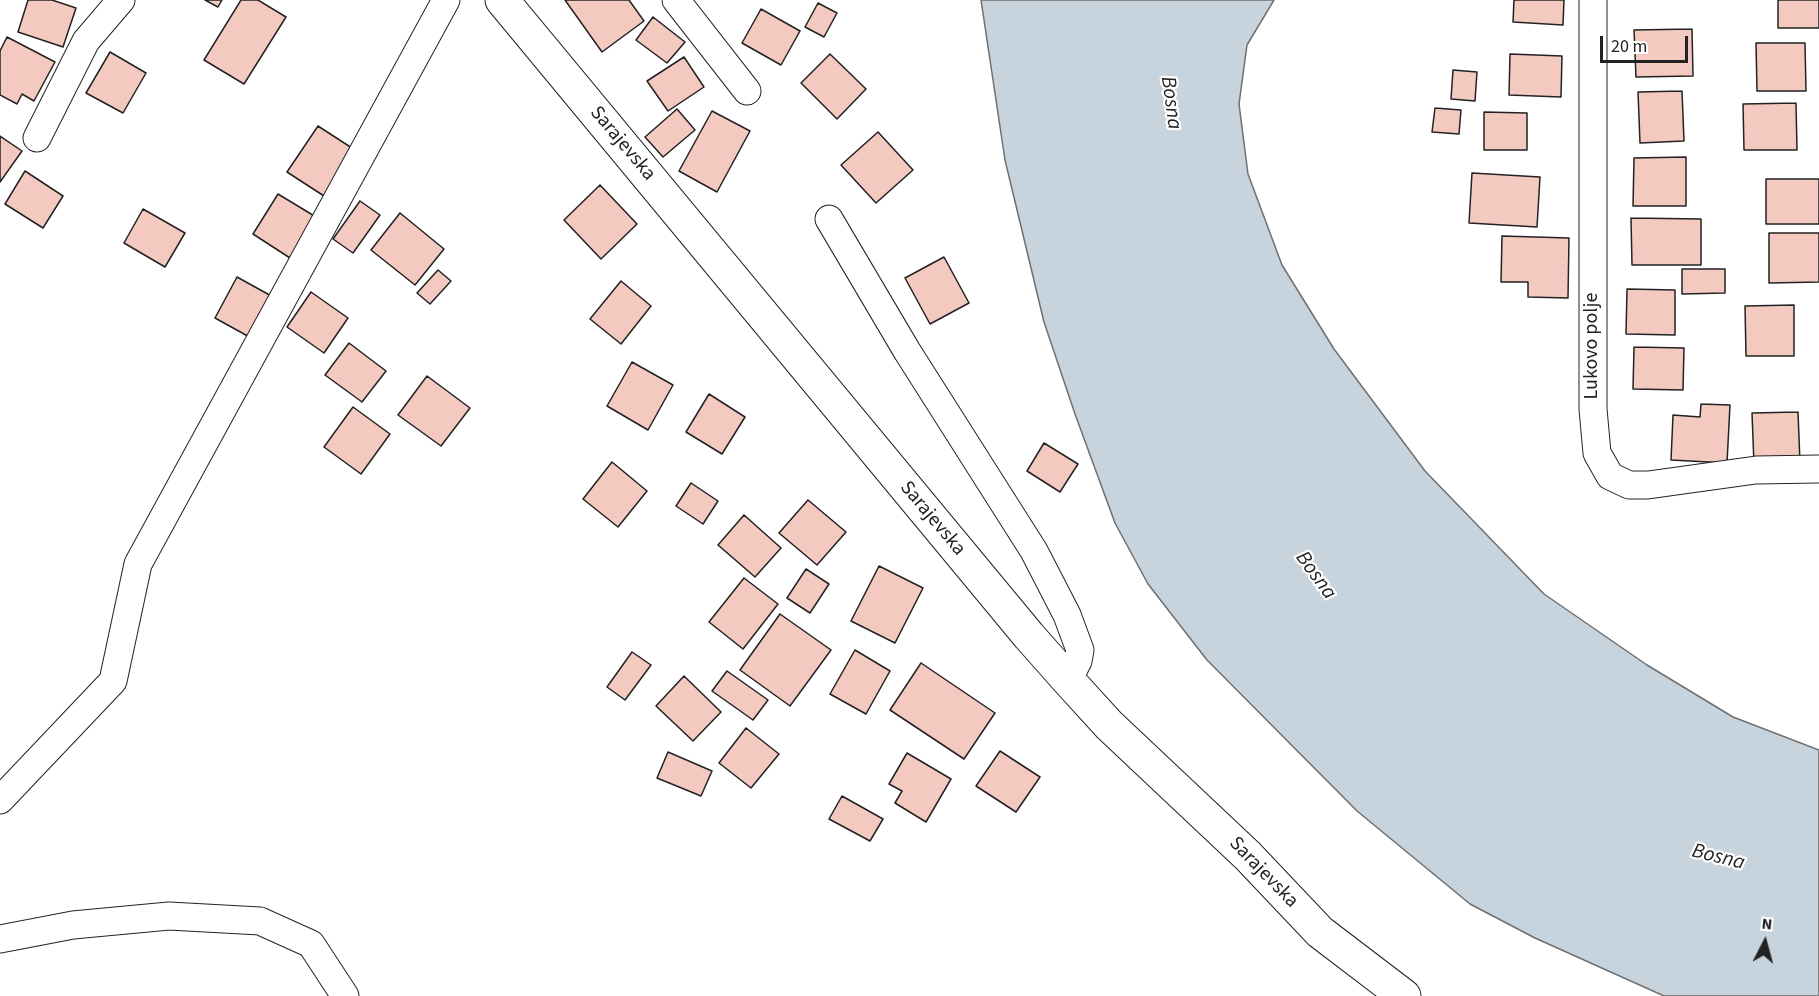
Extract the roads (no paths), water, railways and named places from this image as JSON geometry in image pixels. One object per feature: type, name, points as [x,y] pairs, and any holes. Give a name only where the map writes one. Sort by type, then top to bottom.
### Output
[{"type":"main road","name":"Sarajevska","points":[[502,0],[1029,636],[1068,680],[1109,725],[1248,856],[1320,932],[1404,996]]},
{"type":"street","points":[[37,138],[86,41],[121,0]]},
{"type":"street","points":[[0,800],[113,681],[138,564],[446,0]]},
{"type":"street","points":[[676,0],[747,91]]},
{"type":"street","name":"Lukovo polje","points":[[1593,0],[1593,409],[1597,453],[1610,476],[1629,485],[1648,485],[1756,470],[1819,469]]},
{"type":"street","points":[[829,219],[907,351],[1034,551],[1066,615],[1080,650],[1078,661],[1068,680]]},
{"type":"street","points":[[0,939],[72,925],[169,916],[260,921],[310,944],[345,996]]},
{"type":"water","name":"Bosna","points":[[981,0],[1274,0],[1247,45],[1239,104],[1248,174],[1282,265],[1334,349],[1425,471],[1544,594],[1647,665],[1733,717],[1819,750],[1819,996],[1664,996],[1535,938],[1470,904],[1357,811],[1207,660],[1148,584],[1115,523],[1075,414],[1044,322],[1005,160]]}]
